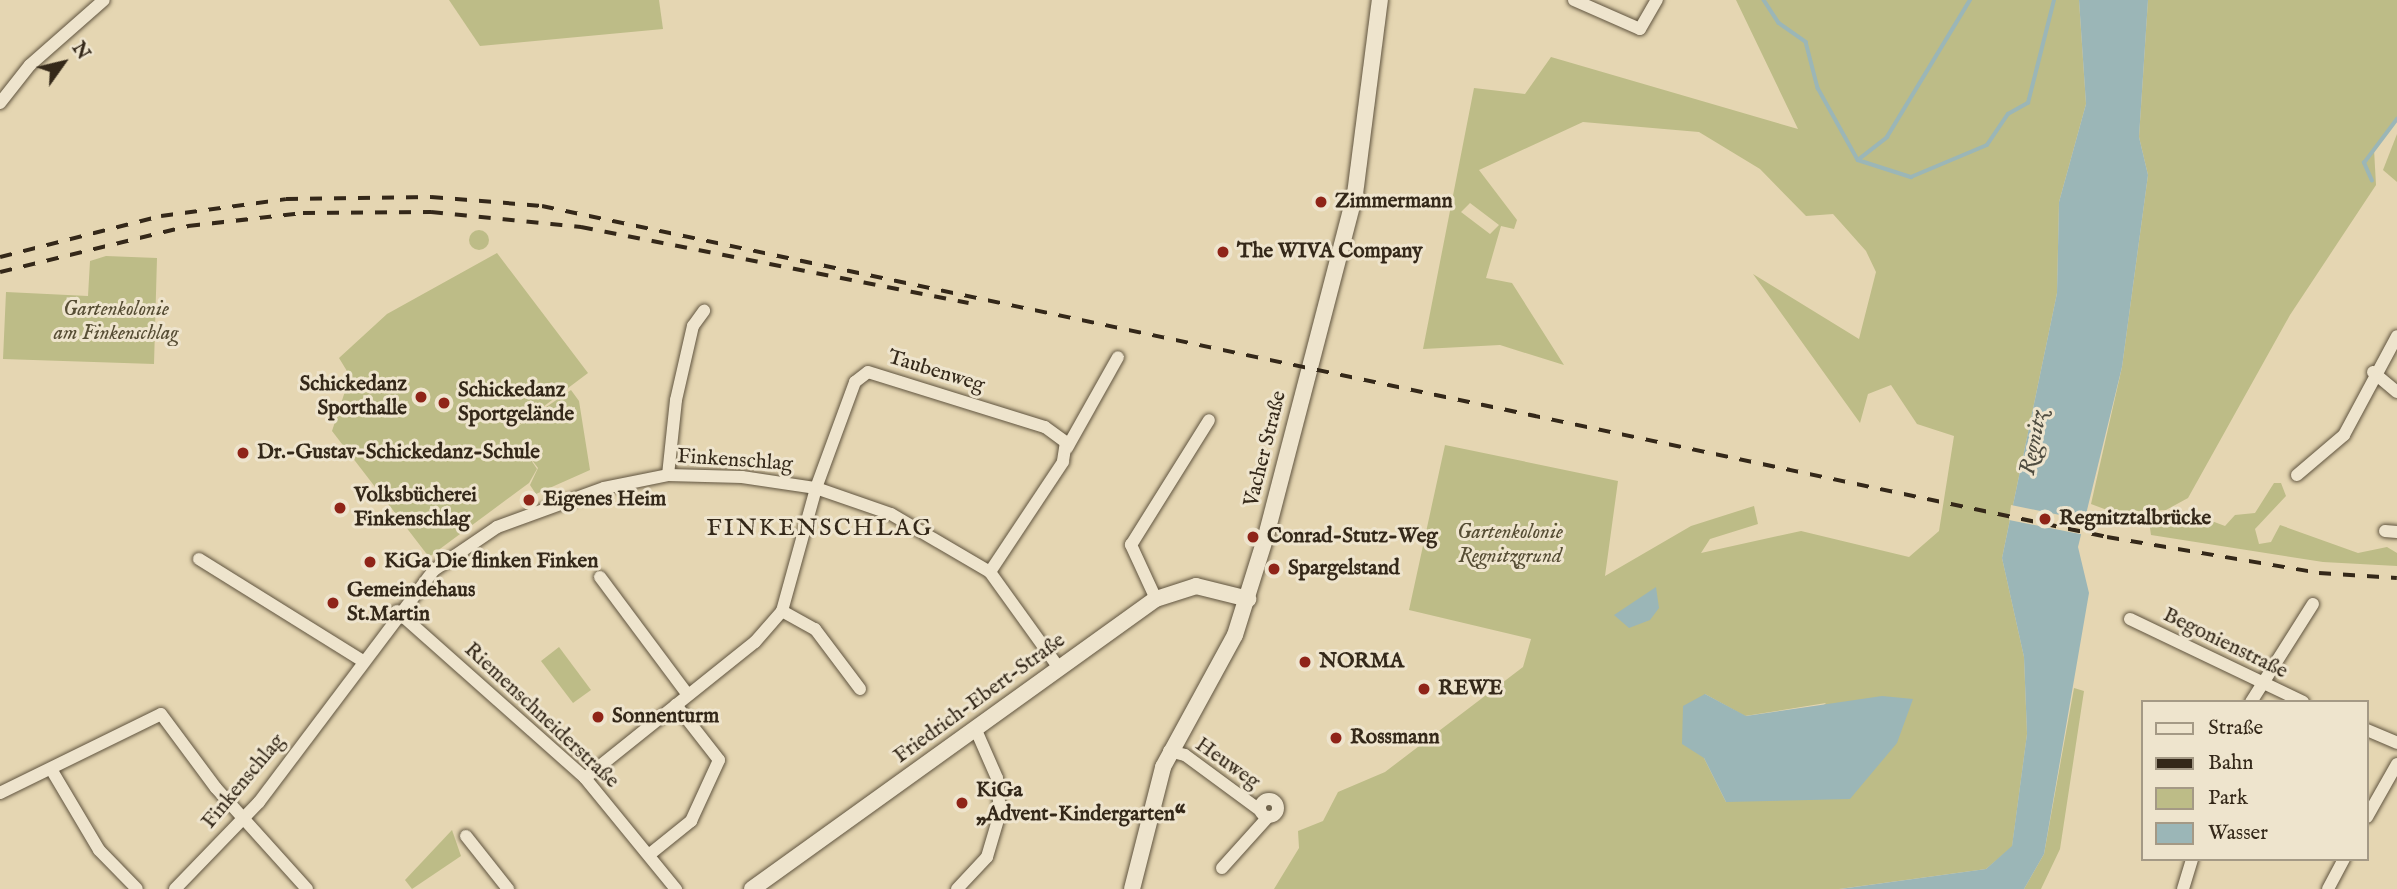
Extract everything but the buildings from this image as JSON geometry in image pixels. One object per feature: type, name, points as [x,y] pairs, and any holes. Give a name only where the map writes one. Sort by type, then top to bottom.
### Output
[{"type":"street","points":[[0,103],[30,65],[104,0]]},
{"type":"street","name":"Vacher Straße","points":[[1132,889],[1169,751],[1226,655],[1248,599],[1346,234],[1380,0]]},
{"type":"street","points":[[1574,0],[1640,29],[1657,0]]},
{"type":"street","points":[[668,475],[676,400],[693,326],[704,311]]},
{"type":"street","points":[[2297,475],[2344,435],[2373,372],[2397,335]]},
{"type":"street","points":[[990,572],[1039,503],[1118,356]]},
{"type":"street","name":"Taubenweg","points":[[816,488],[855,382],[868,372],[1045,427],[1067,448]]},
{"type":"street","points":[[2373,372],[2397,392]]},
{"type":"street","points":[[1156,599],[1131,545],[1209,420]]},
{"type":"street","name":"Finkenschlag","points":[[175,889],[244,818],[397,611],[434,570],[497,527],[593,492],[668,475],[816,488],[891,514],[990,572],[1059,668]]},
{"type":"street","points":[[585,778],[755,642],[782,611],[816,488]]},
{"type":"street","points":[[199,559],[361,660]]},
{"type":"street","points":[[600,577],[688,695]]},
{"type":"street","name":"Friedrich-Ebert-Straße","points":[[752,889],[1156,599],[1196,586],[1248,599]]},
{"type":"street","points":[[2253,700],[2313,604]]},
{"type":"street","name":"Riemenschneiderstraße","points":[[397,611],[585,778],[677,889]]},
{"type":"street","points":[[782,611],[815,629],[860,689]]},
{"type":"street","name":"Begonienstraße","points":[[2130,619],[2261,686],[2298,700]]},
{"type":"street","points":[[650,854],[691,821],[719,760],[676,705]]},
{"type":"street","points":[[0,793],[161,714],[244,818],[307,889]]},
{"type":"street","points":[[957,889],[988,858],[1000,813],[997,778],[975,728]]},
{"type":"street","points":[[2369,731],[2397,743]]},
{"type":"street","name":"Heuweg","points":[[1169,751],[1185,755],[1265,814],[1222,868]]},
{"type":"street","points":[[2369,813],[2397,764]]},
{"type":"street","points":[[51,769],[99,850],[137,889]]},
{"type":"street","points":[[466,836],[508,889]]},
{"type":"street","points":[[2183,889],[2191,861]]},
{"type":"street","points":[[2328,889],[2343,861]]},
{"type":"green space","points":[[449,0],[659,0],[663,29],[480,46]]},
{"type":"green space","name":"Gartenkolonie Regnitzgrund","points":[[1736,0],[2079,0],[2086,104],[2059,202],[2057,293],[2002,558],[2024,657],[2027,734],[2012,847],[1986,869],[1839,889],[1274,889],[1299,848],[1298,831],[1323,821],[1338,792],[1385,772],[1523,667],[1531,639],[1409,610],[1445,445],[1618,481],[1605,576],[1691,526],[1754,506],[1758,524],[1710,539],[1701,553],[1801,531],[1909,557],[1939,531],[1954,436],[1917,424],[1891,385],[1868,394],[1860,423],[1753,274],[1859,339],[1876,272],[1866,251],[1833,214],[1806,216],[1760,169],[1699,132],[1583,122],[1479,170],[1517,220],[1514,229],[1501,226],[1486,278],[1512,283],[1564,365],[1500,345],[1423,349],[1474,88],[1525,94],[1551,57],[1798,129]],"holes":[[[1470,203],[1499,225],[1490,234],[1461,212]],[[1705,694],[1745,716],[1826,703],[1726,802],[1704,758]]]},
{"type":"green space","points":[[2148,0],[2397,0],[2397,118],[2374,149],[2376,185],[2290,315],[2188,498],[2166,510],[2115,513],[2091,504],[2122,367],[2148,175],[2139,137]]},
{"type":"green space","points":[[2397,134],[2397,182],[2383,170]]},
{"type":"green space","points":[[479,230],[486,233],[489,240],[486,247],[479,250],[472,247],[469,240],[472,233]]},
{"type":"green space","name":"Schickedanz Sportgelände","points":[[497,253],[588,373],[511,431],[571,390],[579,401],[590,470],[536,494],[530,485],[538,468],[525,451],[537,469],[529,483],[429,557],[332,431],[350,376],[339,358],[387,314]]},
{"type":"green space","name":"Gartenkolonie am Finkenschlag","points":[[106,256],[157,258],[154,364],[3,359],[6,292],[88,296],[90,261]]},
{"type":"green space","points":[[2274,483],[2281,483],[2286,496],[2255,529],[2259,544],[2271,542],[2280,525],[2358,553],[2387,547],[2397,553],[2397,566],[2323,562],[2151,535],[2149,521],[2158,514],[2182,523],[2201,517],[2225,526],[2235,515],[2255,513]]},
{"type":"green space","points":[[559,647],[591,690],[573,703],[541,661]]},
{"type":"green space","points":[[2074,688],[2084,691],[2060,849],[2041,889],[2024,889],[2044,854]]},
{"type":"green space","points":[[452,830],[461,856],[412,889],[405,880]]},
{"type":"water","name":"Regnitz","points":[[2079,0],[2148,0],[2139,137],[2148,175],[2122,367],[2078,547],[2089,593],[2044,854],[2024,889],[1840,889],[1986,869],[2012,846],[2027,734],[2024,657],[2002,558],[2057,293],[2059,202],[2086,104]]},
{"type":"water","points":[[1656,587],[1659,608],[1650,620],[1629,628],[1614,615]]},
{"type":"water","points":[[1705,694],[1746,716],[1882,696],[1913,699],[1897,743],[1850,799],[1726,802],[1704,758],[1682,744],[1683,706]]},
{"type":"pier","points":[[2011,505],[2089,521],[2085,535],[2009,520]]},
{"type":"waterway","points":[[1764,0],[1779,23],[1806,42],[1818,88],[1858,160],[1911,177],[1987,145],[2008,114],[2028,103],[2054,0]]},
{"type":"waterway","points":[[1858,160],[1887,137],[1970,0]]},
{"type":"waterway","points":[[2372,181],[2364,163],[2397,119]]},
{"type":"railway","points":[[0,257],[161,216],[286,199],[431,197],[542,206],[2107,537],[2319,573],[2397,578]]},
{"type":"railway","points":[[0,272],[188,226],[303,213],[431,212],[581,227],[969,303]]},
{"type":"place","name":"Zimmermann","points":[[1321,202]]},
{"type":"place","name":"The WIVA Company","points":[[1223,252]]},
{"type":"place","name":"Schickedanz Sporthalle","points":[[421,397]]},
{"type":"place","name":"Schickedanz Sportgelände","points":[[444,403]]},
{"type":"place","name":"Dr.-Gustav-Schickedanz-Schule","points":[[243,453]]},
{"type":"place","name":"Eigenes Heim","points":[[529,500]]},
{"type":"place","name":"Volksbücherei Finkenschlag","points":[[340,508]]},
{"type":"place","name":"Regnitztalbrücke","points":[[2045,519]]},
{"type":"place","name":"Conrad-Stutz-Weg","points":[[1253,537]]},
{"type":"place","name":"KiGa Die flinken Finken","points":[[370,562]]},
{"type":"place","name":"Spargelstand","points":[[1274,569]]},
{"type":"place","name":"Gemeindehaus St.Martin","points":[[333,603]]},
{"type":"place","name":"NORMA","points":[[1305,662]]},
{"type":"place","name":"REWE","points":[[1424,689]]},
{"type":"place","name":"Sonnenturm","points":[[598,717]]},
{"type":"place","name":"Rossmann","points":[[1336,738]]},
{"type":"place","name":"KiGa „Advent-Kindergarten“","points":[[962,803]]},
{"type":"district","name":"FINKENSCHLAG","points":[[820,529]]}]
